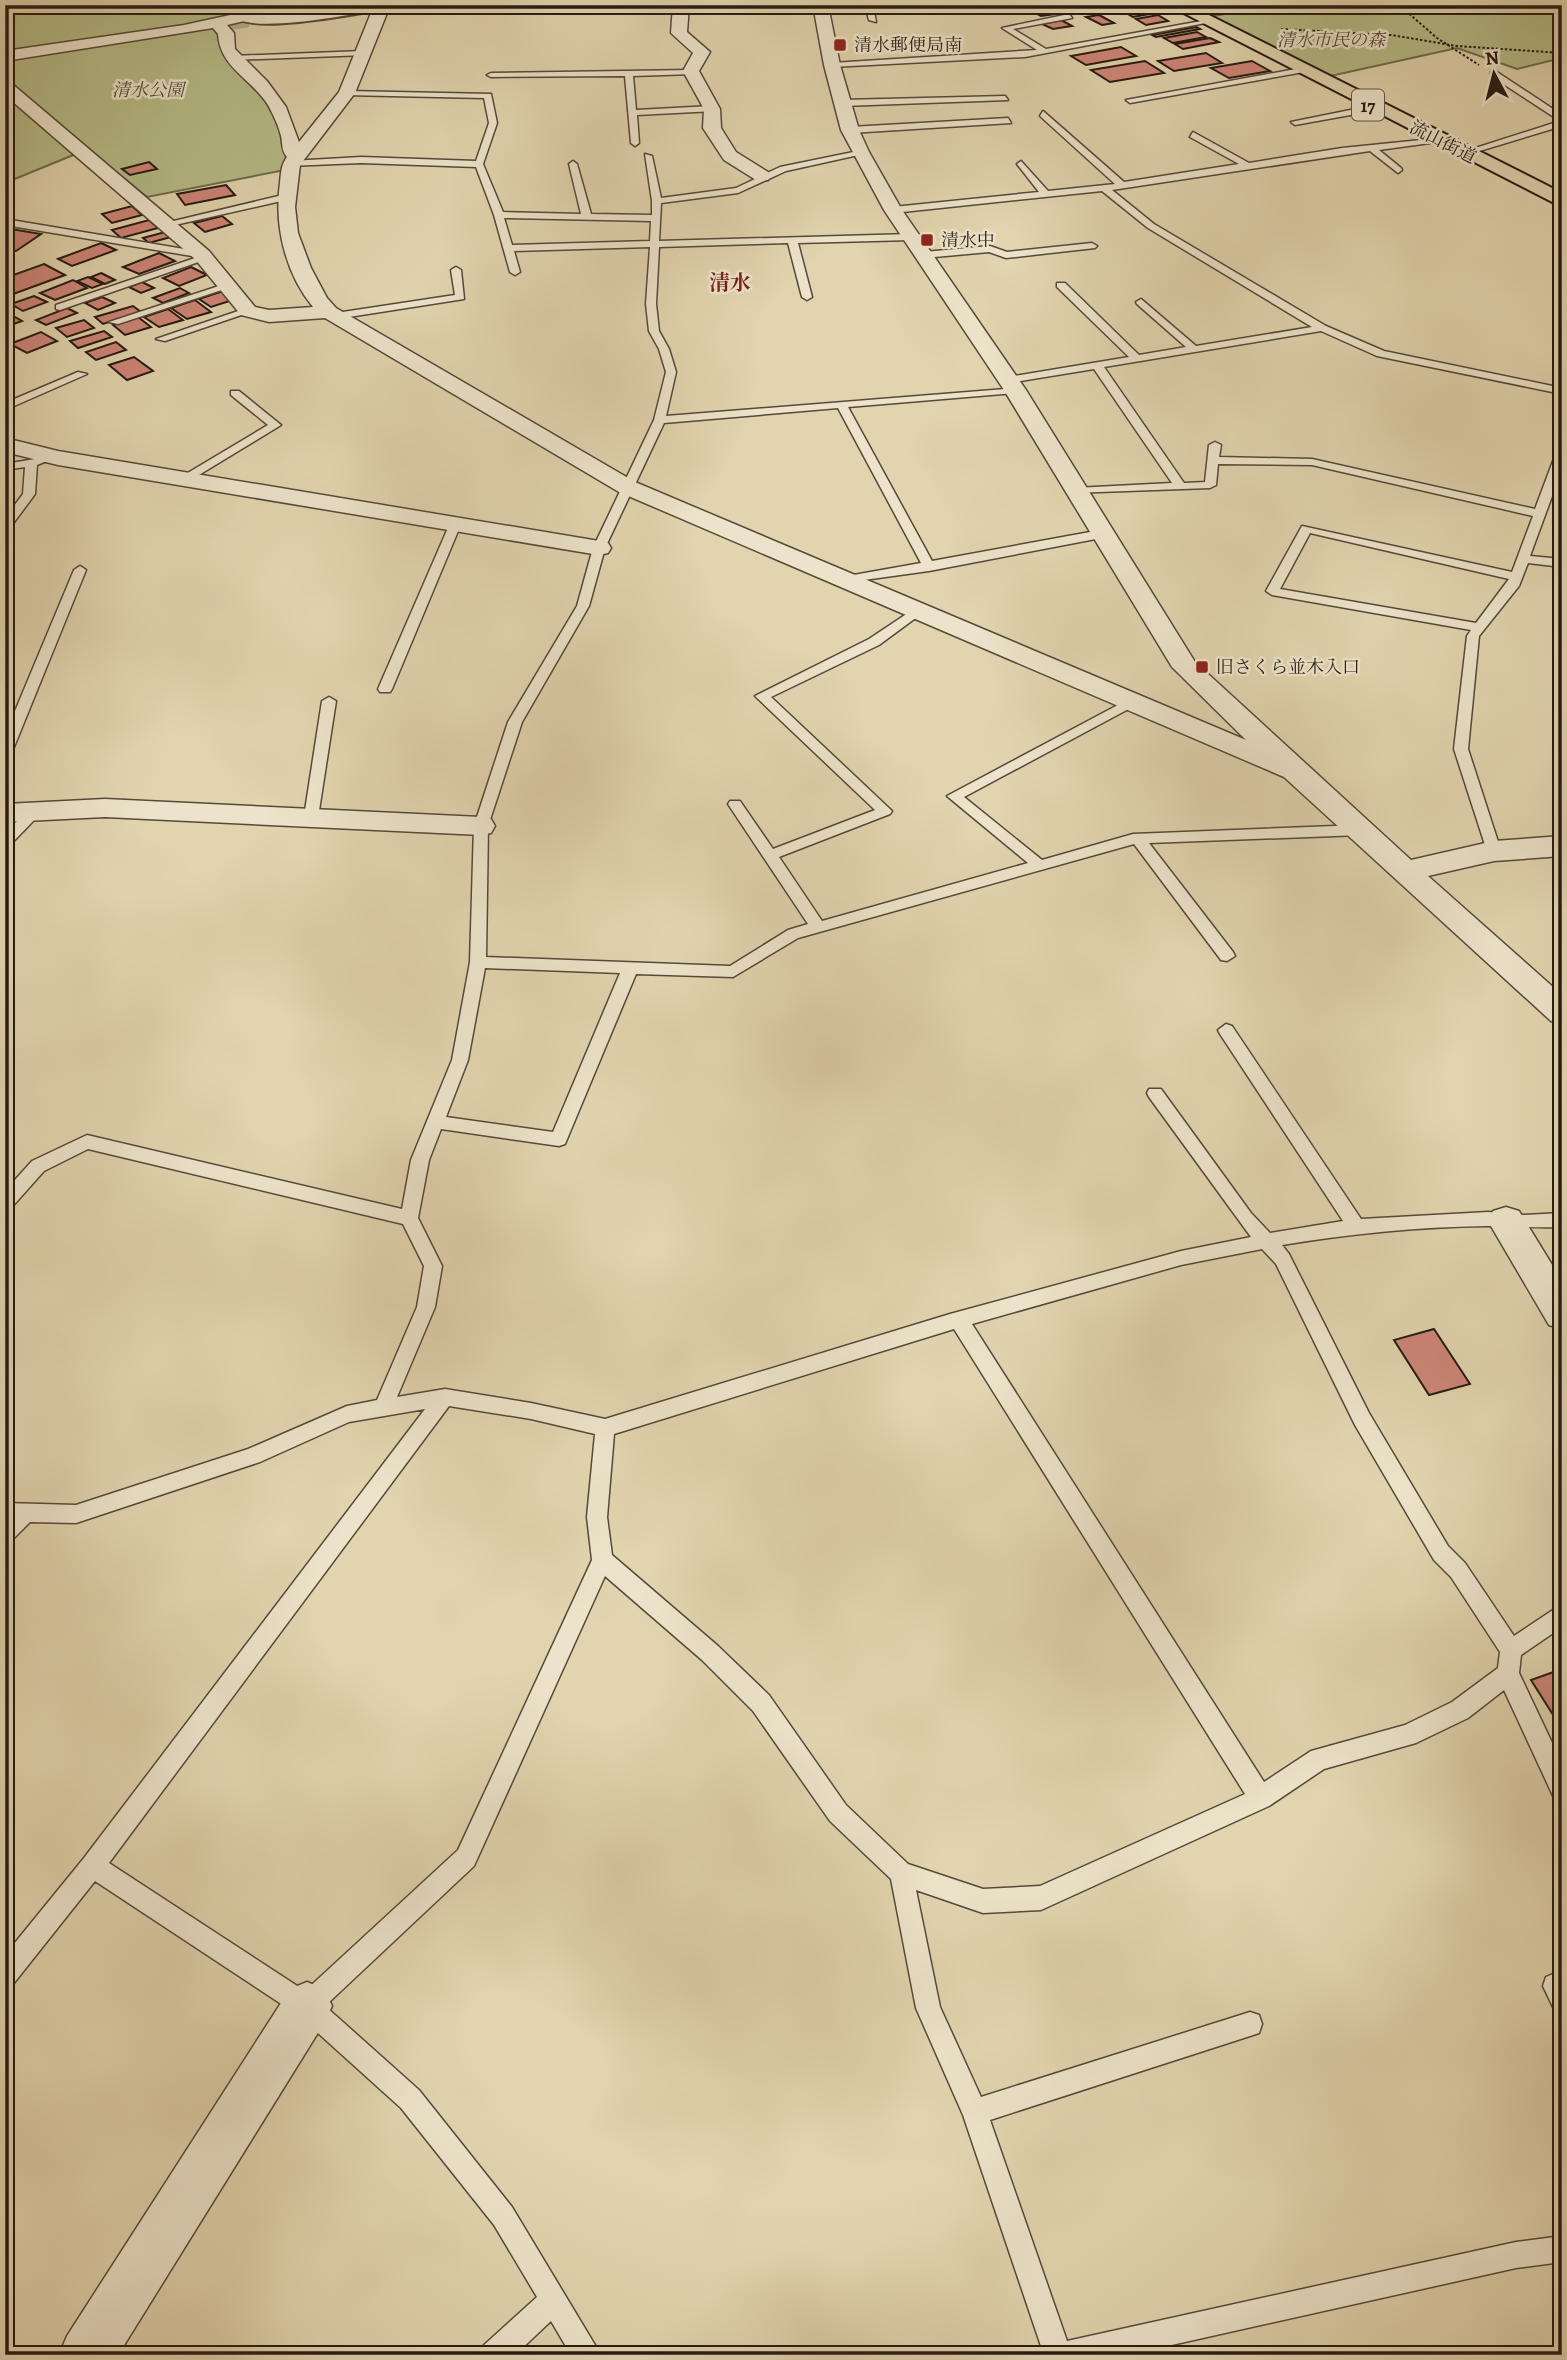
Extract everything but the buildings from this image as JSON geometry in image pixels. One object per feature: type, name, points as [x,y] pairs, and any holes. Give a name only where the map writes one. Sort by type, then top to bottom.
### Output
[{"type":"main road","name":"流山街道","points":[[1176,5],[1301,71],[1562,201]]},
{"type":"street","points":[[5,56],[216,23],[246,11],[339,5]]},
{"type":"street","points":[[681,5],[680,33],[702,52],[691,72],[712,109],[712,128],[730,156],[762,176]]},
{"type":"street","points":[[246,11],[283,19],[377,6],[379,13],[347,93],[293,160]]},
{"type":"street","points":[[828,9],[832,65],[855,141],[893,210],[1011,385],[1185,667],[1294,771],[1562,1013]]},
{"type":"street","points":[[216,23],[226,33],[227,49],[232,58],[261,84],[278,107],[290,136],[293,160],[287,197],[289,233],[301,268],[318,301],[332,314],[627,487],[1294,771]]},
{"type":"street","points":[[5,86],[204,256],[248,311],[269,316],[332,314]]},
{"type":"street","points":[[5,445],[58,458],[599,548]]},
{"type":"street","points":[[5,813],[105,808],[481,826]]},
{"type":"street","points":[[1406,871],[1494,851],[1562,846]]},
{"type":"street","points":[[1506,1221],[1562,1314]]},
{"type":"street","points":[[86,2355],[307,2007]]},
{"type":"lane","points":[[869,5],[873,20]]},
{"type":"lane","points":[[1045,51],[1006,28],[1069,16]]},
{"type":"lane","points":[[832,65],[1025,55],[1207,22]]},
{"type":"lane","points":[[232,58],[363,53]]},
{"type":"lane","points":[[1130,100],[1301,71]]},
{"type":"lane","points":[[515,272],[499,215],[479,164],[493,123],[488,96],[491,73],[691,72]]},
{"type":"lane","points":[[629,74],[635,143]]},
{"type":"lane","points":[[1466,154],[1549,128],[1562,121],[1494,74]]},
{"type":"lane","points":[[347,93],[488,96]]},
{"type":"lane","points":[[843,103],[1004,98]]},
{"type":"lane","points":[[1295,122],[1375,108]]},
{"type":"lane","points":[[633,113],[712,109]]},
{"type":"lane","points":[[1044,114],[1122,184]]},
{"type":"lane","points":[[657,201],[738,190],[762,176],[855,141],[1008,121]]},
{"type":"lane","points":[[1549,128],[1562,134]]},
{"type":"lane","points":[[1193,135],[1247,165]]},
{"type":"lane","points":[[893,210],[1104,188],[1247,165],[1441,141]]},
{"type":"lane","points":[[1372,148],[1398,170]]},
{"type":"lane","points":[[383,1408],[426,1307],[433,1266],[408,1218],[420,1160],[460,1060],[478,962],[481,826],[515,722],[583,607],[599,548],[660,420],[671,372],[664,349],[654,331],[652,304],[657,201],[648,156]]},
{"type":"lane","points":[[293,160],[479,164]]},
{"type":"lane","points":[[573,164],[587,217]]},
{"type":"lane","points":[[1021,164],[1046,194]]},
{"type":"lane","points":[[1104,188],[1151,226],[1322,328],[1381,354],[1562,391]]},
{"type":"lane","points":[[166,223],[287,197]]},
{"type":"lane","points":[[499,215],[655,218]]},
{"type":"lane","points":[[5,222],[204,256]]},
{"type":"lane","points":[[509,248],[792,239],[990,249],[1006,255],[1092,246]]},
{"type":"lane","points":[[792,239],[807,297]]},
{"type":"lane","points":[[60,307],[204,256]]},
{"type":"lane","points":[[332,314],[460,297],[456,270]]},
{"type":"lane","points":[[1061,285],[1136,358]]},
{"type":"lane","points":[[114,322],[229,286]]},
{"type":"lane","points":[[1141,302],[1194,349]]},
{"type":"lane","points":[[161,340],[248,311]]},
{"type":"lane","points":[[660,420],[1011,385],[1097,365],[1322,328]]},
{"type":"lane","points":[[1097,365],[1180,486]]},
{"type":"lane","points":[[5,407],[82,374]]},
{"type":"lane","points":[[185,479],[275,425],[234,393]]},
{"type":"lane","points":[[841,404],[929,567]]},
{"type":"lane","points":[[1075,491],[1210,485],[1215,445]]},
{"type":"lane","points":[[1494,851],[1461,750],[1473,636],[1513,586],[1562,453]]},
{"type":"lane","points":[[5,467],[58,458]]},
{"type":"lane","points":[[1213,460],[1311,462],[1540,514]]},
{"type":"lane","points":[[5,526],[29,494],[31,463]]},
{"type":"lane","points":[[385,689],[455,524]]},
{"type":"lane","points":[[1480,628],[1272,591],[1306,529],[1517,577]]},
{"type":"lane","points":[[846,580],[1101,534]]},
{"type":"lane","points":[[1524,559],[1562,563]]},
{"type":"lane","points":[[5,752],[11,722],[80,570]]},
{"type":"lane","points":[[768,856],[885,811],[762,695],[874,642],[917,611]]},
{"type":"lane","points":[[311,817],[329,701]]},
{"type":"lane","points":[[1038,864],[954,796],[1131,702]]},
{"type":"lane","points":[[735,804],[818,927]]},
{"type":"lane","points":[[5,842],[36,811]]},
{"type":"lane","points":[[478,962],[733,972],[793,934],[1038,864],[1138,839],[1361,830]]},
{"type":"lane","points":[[1138,839],[1227,956]]},
{"type":"lane","points":[[435,1122],[559,1139],[630,968]]},
{"type":"lane","points":[[1226,1030],[1356,1226]]},
{"type":"lane","points":[[1155,1094],[1245,1218],[1283,1259],[1362,1419],[1441,1553],[1458,1570],[1511,1650],[1508,1674],[1562,1790]]},
{"type":"lane","points":[[5,1203],[38,1166],[87,1142],[408,1218]]},
{"type":"lane","points":[[5,1533],[15,1513],[76,1514],[253,1456],[347,1414],[445,1397],[531,1411],[605,1428],[959,1320],[1181,1258],[1356,1226],[1488,1219],[1562,1220]]},
{"type":"lane","points":[[959,1320],[1261,1798]]},
{"type":"lane","points":[[5,1974],[92,1866],[445,1397]]},
{"type":"lane","points":[[307,2007],[466,1858],[602,1560],[597,1517],[605,1428]]},
{"type":"lane","points":[[602,1560],[710,1653],[761,1703],[838,1813],[901,1873],[983,1901],[1041,1898],[1261,1798],[1319,1759],[1408,1735],[1460,1710],[1508,1674]]},
{"type":"lane","points":[[1511,1650],[1562,1614]]},
{"type":"lane","points":[[92,1866],[307,2007],[410,2099],[503,2216],[587,2355]]},
{"type":"lane","points":[[901,1873],[928,2008],[975,2112],[1058,2355]]},
{"type":"lane","points":[[1562,1982],[1555,1986],[1562,1998]]},
{"type":"lane","points":[[975,2112],[1250,2024]]},
{"type":"lane","points":[[1064,2355],[1516,2255],[1562,2249]]},
{"type":"lane","points":[[494,2355],[555,2300]]},
{"type":"path","points":[[1399,5],[1416,24],[1443,44],[1494,74]]},
{"type":"path","points":[[1282,29],[1391,35],[1443,44],[1562,53]]},
{"type":"green space","name":"清水公園","points":[[5,5],[232,5],[220,41],[257,85],[277,116],[286,151],[285,170],[147,197],[88,149],[5,183]]},
{"type":"green space","name":"清水市民の森","points":[[1270,5],[1511,5],[1562,15],[1562,58],[1517,69],[1457,48],[1326,77],[1209,17]]},
{"type":"tunnel","points":[[230,21],[298,11]]},
{"type":"place","name":"清水郵便局南","points":[[840,45]]},
{"type":"place","name":"清水中","points":[[927,240]]},
{"type":"place","name":"旧さくら並木入口","points":[[1202,667]]},
{"type":"district","name":"清水","points":[[730,283]]}]
